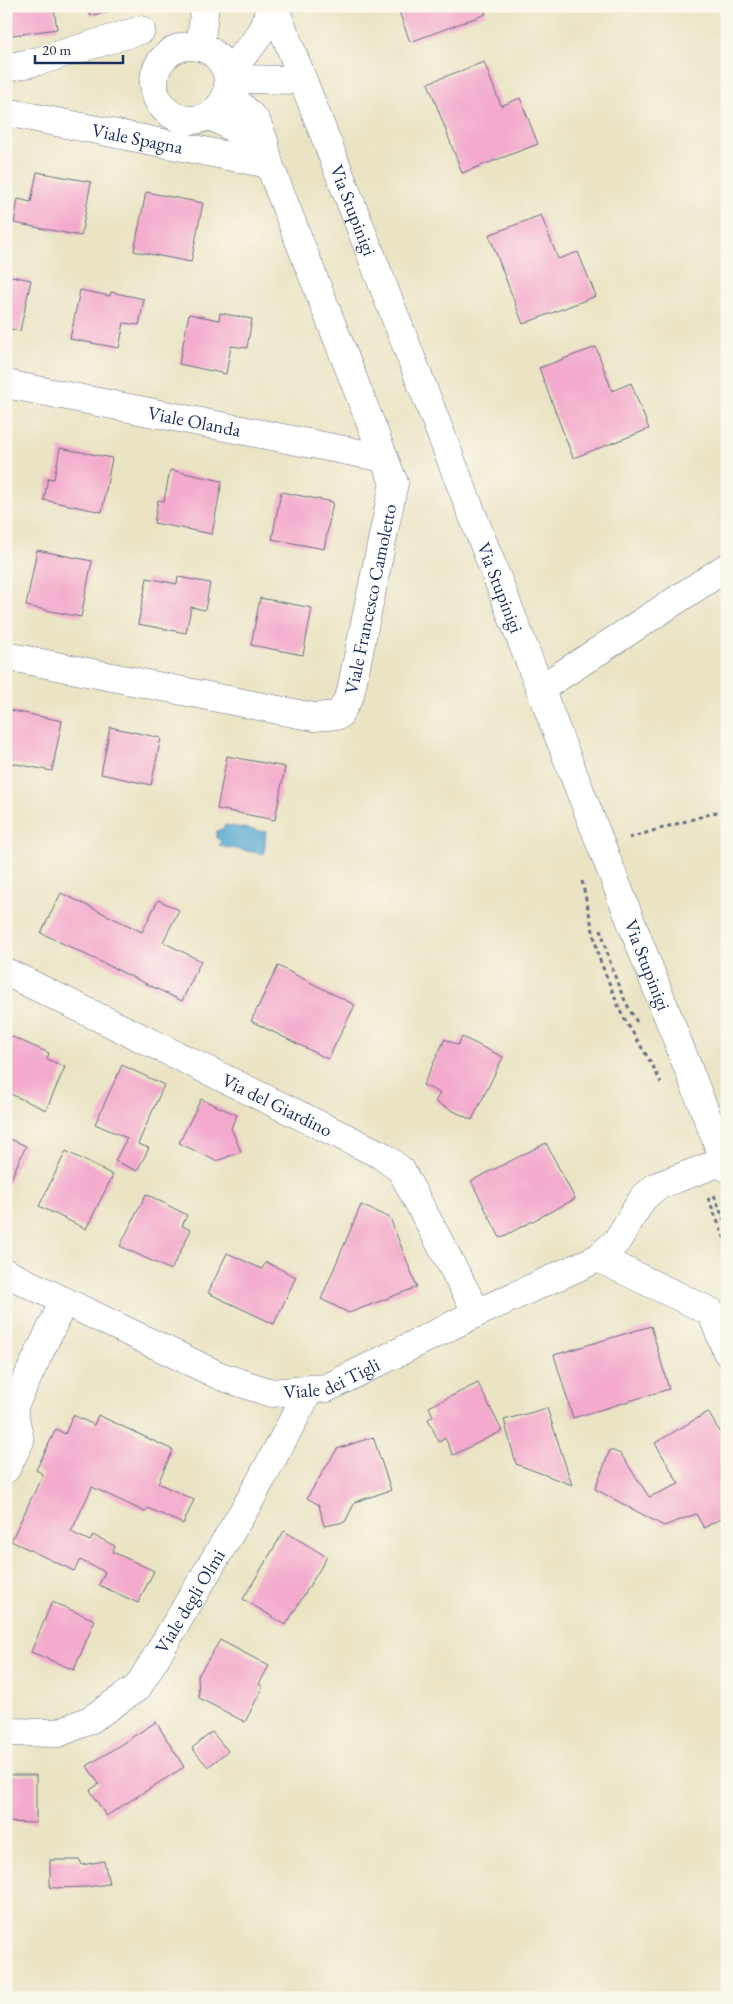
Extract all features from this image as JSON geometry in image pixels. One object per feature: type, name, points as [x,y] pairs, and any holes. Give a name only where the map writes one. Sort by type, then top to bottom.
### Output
[{"type":"street","points":[[200,47],[205,6]]},
{"type":"street","points":[[227,81],[216,56],[212,52],[200,47],[188,46],[177,49],[167,55],[159,64],[155,76],[155,87],[158,99],[174,115],[185,119],[197,119],[208,116],[217,110],[227,81],[259,36],[272,6]]},
{"type":"street","name":"Via Stupinigi","points":[[272,6],[725,1164]]},
{"type":"street","points":[[6,68],[39,61],[141,30]]},
{"type":"street","points":[[227,81],[302,80]]},
{"type":"street","name":"Viale Francesco Camoletto","points":[[6,656],[314,717],[339,715],[350,695],[394,482],[269,164],[264,141],[256,120],[227,81]]},
{"type":"street","name":"Viale Spagna","points":[[6,112],[269,164]]},
{"type":"street","name":"Viale Francesco Camoletto","points":[[208,116],[220,119],[236,130],[269,164]]},
{"type":"street","name":"Viale Olanda","points":[[6,384],[384,458]]},
{"type":"street","points":[[540,689],[727,568]]},
{"type":"street","name":"Via del Giardino","points":[[6,972],[381,1155],[401,1170],[477,1313]]},
{"type":"street","name":"Viale dei Tigli","points":[[6,1273],[220,1376],[271,1393],[327,1388],[477,1313],[598,1258],[617,1241],[643,1198],[658,1186],[725,1164]]},
{"type":"street","points":[[598,1258],[711,1312],[727,1352]]},
{"type":"street","points":[[6,1469],[20,1441],[13,1408],[64,1301]]},
{"type":"street","name":"Viale degli Olmi","points":[[6,1732],[58,1733],[90,1720],[138,1687],[250,1500],[310,1389]]},
{"type":"path","points":[[601,847],[727,808]]},
{"type":"water","points":[[225,825],[266,832],[264,854],[219,846],[221,842],[216,837],[217,831],[224,828]]},
{"type":"building","points":[[6,6],[64,7],[54,9],[57,29],[6,36]]},
{"type":"building","points":[[87,6],[123,6],[123,7],[91,16]]},
{"type":"building","points":[[397,6],[483,6],[486,14],[410,42]]},
{"type":"building","points":[[484,62],[501,106],[520,98],[538,144],[462,173],[428,83]]},
{"type":"building","points":[[37,172],[91,182],[81,236],[14,223],[18,199],[31,202]]},
{"type":"building","points":[[146,192],[203,203],[191,262],[134,251]]},
{"type":"building","points":[[541,215],[558,259],[578,252],[596,296],[523,324],[489,235]]},
{"type":"building","points":[[6,275],[31,280],[20,331],[6,328]]},
{"type":"building","points":[[80,290],[110,296],[111,292],[144,299],[139,325],[124,323],[119,348],[70,339]]},
{"type":"building","points":[[220,313],[252,319],[247,348],[231,346],[226,374],[179,364],[189,314],[219,320]]},
{"type":"building","points":[[596,347],[612,391],[631,383],[649,429],[573,458],[539,368]]},
{"type":"building","points":[[60,448],[112,458],[102,512],[44,500],[48,478],[54,479]]},
{"type":"building","points":[[170,470],[222,481],[212,534],[154,523],[158,500],[164,501]]},
{"type":"building","points":[[281,492],[333,502],[324,549],[272,539]]},
{"type":"building","points":[[37,550],[92,561],[81,617],[26,606]]},
{"type":"building","points":[[178,577],[210,583],[205,610],[191,607],[186,633],[138,624],[147,578],[177,584]]},
{"type":"building","points":[[260,598],[312,608],[303,655],[251,645]]},
{"type":"building","points":[[9,710],[62,721],[52,771],[6,762],[6,725]]},
{"type":"building","points":[[110,727],[161,738],[151,785],[101,774]]},
{"type":"building","points":[[227,756],[285,767],[275,820],[217,809]]},
{"type":"building","points":[[61,893],[142,932],[158,900],[179,910],[163,942],[201,961],[182,1001],[41,933]]},
{"type":"building","points":[[278,966],[355,1005],[328,1059],[251,1021]]},
{"type":"building","points":[[8,1035],[49,1053],[47,1059],[65,1067],[46,1110],[6,1092],[6,1040]]},
{"type":"building","points":[[462,1037],[503,1057],[472,1120],[435,1102],[440,1093],[423,1085],[445,1039],[458,1045]]},
{"type":"building","points":[[122,1065],[164,1085],[138,1144],[149,1148],[137,1171],[115,1161],[127,1138],[95,1124]]},
{"type":"building","points":[[201,1099],[237,1115],[231,1128],[241,1152],[216,1161],[179,1143]]},
{"type":"building","points":[[6,1137],[26,1146],[6,1189]]},
{"type":"building","points":[[546,1143],[575,1199],[500,1238],[471,1181]]},
{"type":"building","points":[[66,1151],[113,1175],[86,1229],[39,1206]]},
{"type":"building","points":[[146,1194],[187,1215],[182,1226],[191,1230],[171,1270],[120,1246]]},
{"type":"building","points":[[361,1205],[390,1218],[417,1287],[349,1313],[321,1299]]},
{"type":"building","points":[[227,1253],[262,1269],[266,1262],[296,1277],[274,1324],[208,1293]]},
{"type":"building","points":[[651,1326],[669,1389],[573,1418],[554,1355]]},
{"type":"building","points":[[478,1383],[502,1431],[453,1455],[445,1438],[439,1442],[428,1419],[433,1416],[429,1407]]},
{"type":"building","points":[[547,1408],[572,1485],[516,1464],[504,1420]]},
{"type":"building","points":[[708,1412],[727,1444],[727,1515],[704,1528],[696,1514],[664,1526],[595,1489],[610,1450],[621,1454],[649,1497],[679,1484],[655,1443]]},
{"type":"building","points":[[73,1415],[94,1425],[98,1415],[173,1450],[158,1483],[194,1500],[183,1524],[148,1508],[145,1512],[92,1487],[71,1532],[90,1541],[93,1535],[115,1546],[113,1552],[154,1571],[138,1603],[99,1585],[105,1572],[80,1560],[74,1571],[11,1541],[43,1474],[36,1470],[56,1429],[65,1434]]},
{"type":"building","points":[[373,1437],[391,1490],[355,1502],[345,1522],[324,1526],[319,1505],[307,1498],[337,1449]]},
{"type":"building","points":[[284,1531],[327,1557],[286,1625],[243,1599]]},
{"type":"building","points":[[52,1602],[95,1620],[74,1670],[31,1652]]},
{"type":"building","points":[[220,1640],[269,1666],[259,1684],[263,1687],[245,1722],[199,1698],[198,1676]]},
{"type":"building","points":[[156,1722],[184,1767],[106,1816],[90,1790],[99,1784],[87,1766]]},
{"type":"building","points":[[212,1732],[228,1751],[208,1767],[192,1748]]},
{"type":"building","points":[[6,1775],[36,1775],[36,1823],[6,1822]]},
{"type":"building","points":[[50,1860],[80,1860],[82,1865],[104,1861],[109,1884],[87,1887],[50,1888]]}]
